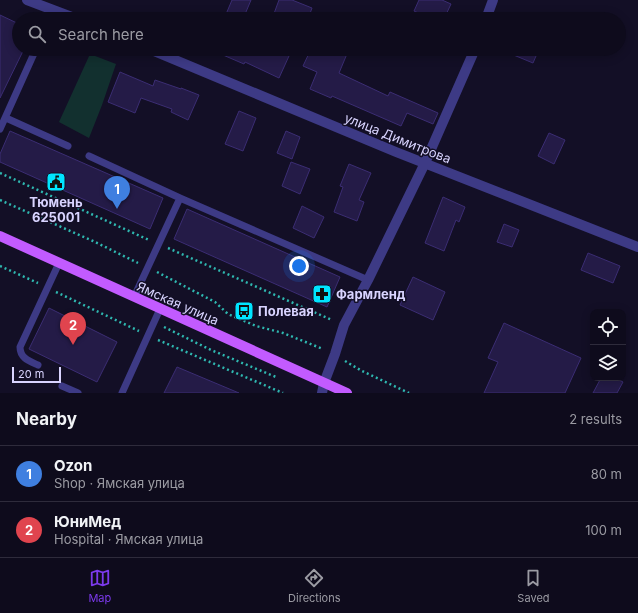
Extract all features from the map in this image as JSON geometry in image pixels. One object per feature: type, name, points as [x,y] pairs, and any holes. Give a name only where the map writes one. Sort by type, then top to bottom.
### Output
[{"type":"main road","name":"Ямская улица","points":[[0,236],[160,309],[323,388],[347,393]]},
{"type":"street","points":[[27,0],[60,12]]},
{"type":"street","points":[[489,12],[494,0]]},
{"type":"street","name":"улица Димитрова","points":[[166,56],[425,163],[638,247]]},
{"type":"street","points":[[323,388],[344,325],[368,280],[425,163],[472,56]]},
{"type":"lane","points":[[0,130],[33,56]]},
{"type":"lane","points":[[6,118],[68,146]]},
{"type":"lane","points":[[89,156],[180,198],[368,280]]},
{"type":"lane","points":[[134,297],[180,198]]},
{"type":"lane","points":[[38,365],[24,358],[20,353],[20,347],[59,263]]},
{"type":"lane","points":[[122,393],[160,309]]},
{"type":"lane","points":[[62,386],[78,393]]},
{"type":"path","points":[[0,174],[344,325]]},
{"type":"path","points":[[0,200],[148,267],[215,302],[228,314],[256,326],[283,333],[335,354],[362,372],[409,393]]},
{"type":"green space","points":[[89,56],[95,56],[116,64],[89,138],[59,122]]},
{"type":"building","points":[[232,0],[251,0],[246,12],[227,12]]},
{"type":"building","points":[[279,0],[292,0],[312,8],[311,12],[275,12]]},
{"type":"building","points":[[419,0],[442,0],[451,4],[447,12],[414,11]]},
{"type":"building","points":[[0,15],[12,21],[12,56],[21,56],[0,98]]},
{"type":"building","points":[[225,56],[289,56],[279,78],[245,62],[244,64]]},
{"type":"building","points":[[308,56],[346,56],[339,73],[388,96],[390,92],[438,113],[433,124],[407,113],[401,126],[332,96],[331,98],[310,89],[317,72],[303,66]]},
{"type":"building","points":[[516,56],[536,56],[533,63]]},
{"type":"building","points":[[120,72],[153,86],[155,80],[199,95],[188,120],[171,112],[172,109],[141,98],[135,113],[108,102]]},
{"type":"building","points":[[239,111],[256,118],[243,151],[225,144]]},
{"type":"building","points":[[10,131],[163,198],[150,229],[0,162],[0,154]]},
{"type":"building","points":[[286,131],[300,137],[292,159],[277,153]]},
{"type":"building","points":[[549,133],[565,140],[554,164],[538,156]]},
{"type":"building","points":[[291,162],[310,169],[300,194],[282,186]]},
{"type":"building","points":[[349,164],[371,173],[359,200],[364,202],[357,221],[334,212],[343,187],[340,186]]},
{"type":"building","points":[[443,197],[465,207],[459,222],[456,220],[444,251],[425,243]]},
{"type":"building","points":[[302,206],[324,217],[314,238],[293,228]]},
{"type":"building","points":[[187,209],[340,277],[327,307],[174,239]]},
{"type":"building","points":[[504,224],[519,230],[512,247],[497,242]]},
{"type":"building","points":[[588,253],[620,266],[613,283],[581,270]]},
{"type":"building","points":[[413,277],[445,292],[433,320],[400,305]]},
{"type":"building","points":[[49,308],[117,342],[97,382],[29,349]]},
{"type":"building","points":[[504,323],[581,358],[565,393],[484,393],[498,362],[488,358]]},
{"type":"building","points":[[177,367],[239,393],[164,393]]},
{"type":"building","points":[[599,381],[623,382],[617,393],[593,393]]},
{"type":"place","name":"Тюмень 625001","points":[[56,182]]},
{"type":"place","name":"Ozon","points":[[117,209]]},
{"type":"place","name":"Фармленд","points":[[322,294]]},
{"type":"place","name":"Полевая","points":[[244,311]]},
{"type":"place","name":"ЮниМед","points":[[73,345]]}]
